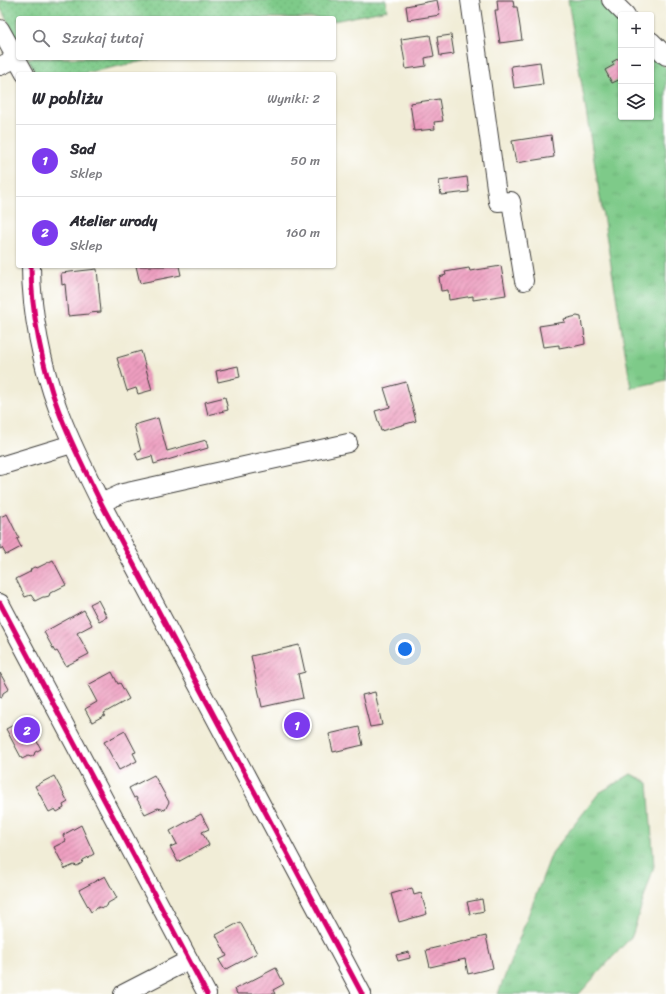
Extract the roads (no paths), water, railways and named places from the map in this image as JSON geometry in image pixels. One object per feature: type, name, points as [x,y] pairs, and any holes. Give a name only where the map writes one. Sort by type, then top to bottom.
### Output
[{"type":"street","points":[[470,0],[498,202],[511,201],[524,281]]},
{"type":"street","points":[[611,0],[623,12]]},
{"type":"street","points":[[0,29],[16,56]]},
{"type":"street","points":[[654,44],[666,56]]},
{"type":"street","points":[[0,66],[16,58]]},
{"type":"street","points":[[18,60],[24,72]]},
{"type":"street","points":[[31,268],[37,331],[48,379],[57,408],[72,444],[362,994]]},
{"type":"street","points":[[102,503],[123,492],[348,443]]},
{"type":"street","points":[[0,466],[72,444]]},
{"type":"street","points":[[0,603],[207,994]]},
{"type":"street","points":[[123,994],[189,960]]},
{"type":"place","name":"Sad","points":[[297,725]]},
{"type":"place","name":"Atelier urody","points":[[27,730]]}]
